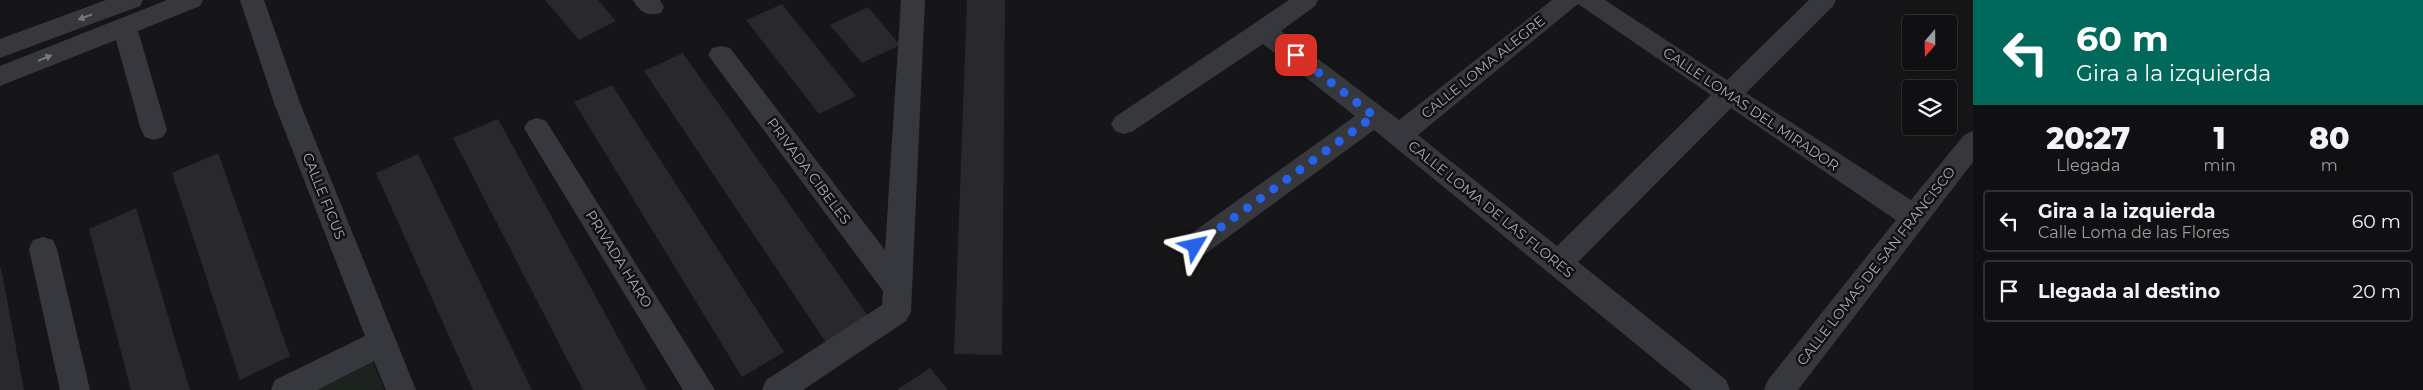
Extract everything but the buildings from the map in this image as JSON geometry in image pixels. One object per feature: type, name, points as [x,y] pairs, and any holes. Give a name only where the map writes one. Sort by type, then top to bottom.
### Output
[{"type":"street","points":[[0,50],[131,0]]},
{"type":"street","points":[[0,76],[192,0]]},
{"type":"street","name":"CALLE FICUS","points":[[252,0],[287,103],[401,390]]},
{"type":"street","points":[[776,390],[896,312],[913,0]]},
{"type":"street","points":[[1124,124],[1264,31],[1306,0]]},
{"type":"street","name":"CALLE LOMA ALEGRE","points":[[1399,134],[1568,0]]},
{"type":"street","name":"CALLE LOMAS DEL MIRADOR","points":[[1587,0],[1914,217]]},
{"type":"street","points":[[1558,263],[1824,0]]},
{"type":"street","points":[[124,26],[154,130]]},
{"type":"street","name":"CALLE LOMA DE LAS FLORES","points":[[1264,31],[1399,134],[1715,390]]},
{"type":"street","name":"PRIVADA CIBELES","points":[[721,56],[896,286]]},
{"type":"street","points":[[1195,246],[1374,116]]},
{"type":"street","name":"PRIVADA HARO","points":[[537,128],[700,390]]},
{"type":"street","name":"CALLE LOMAS DE SAN FRANCISCO","points":[[1779,390],[1973,142]]},
{"type":"street","points":[[43,248],[75,390]]},
{"type":"street","points":[[286,390],[382,342]]},
{"type":"shaded area","points":[[368,350],[384,390],[288,390]]},
{"type":"route","points":[[1195,246],[1374,116],[1296,55]]}]
